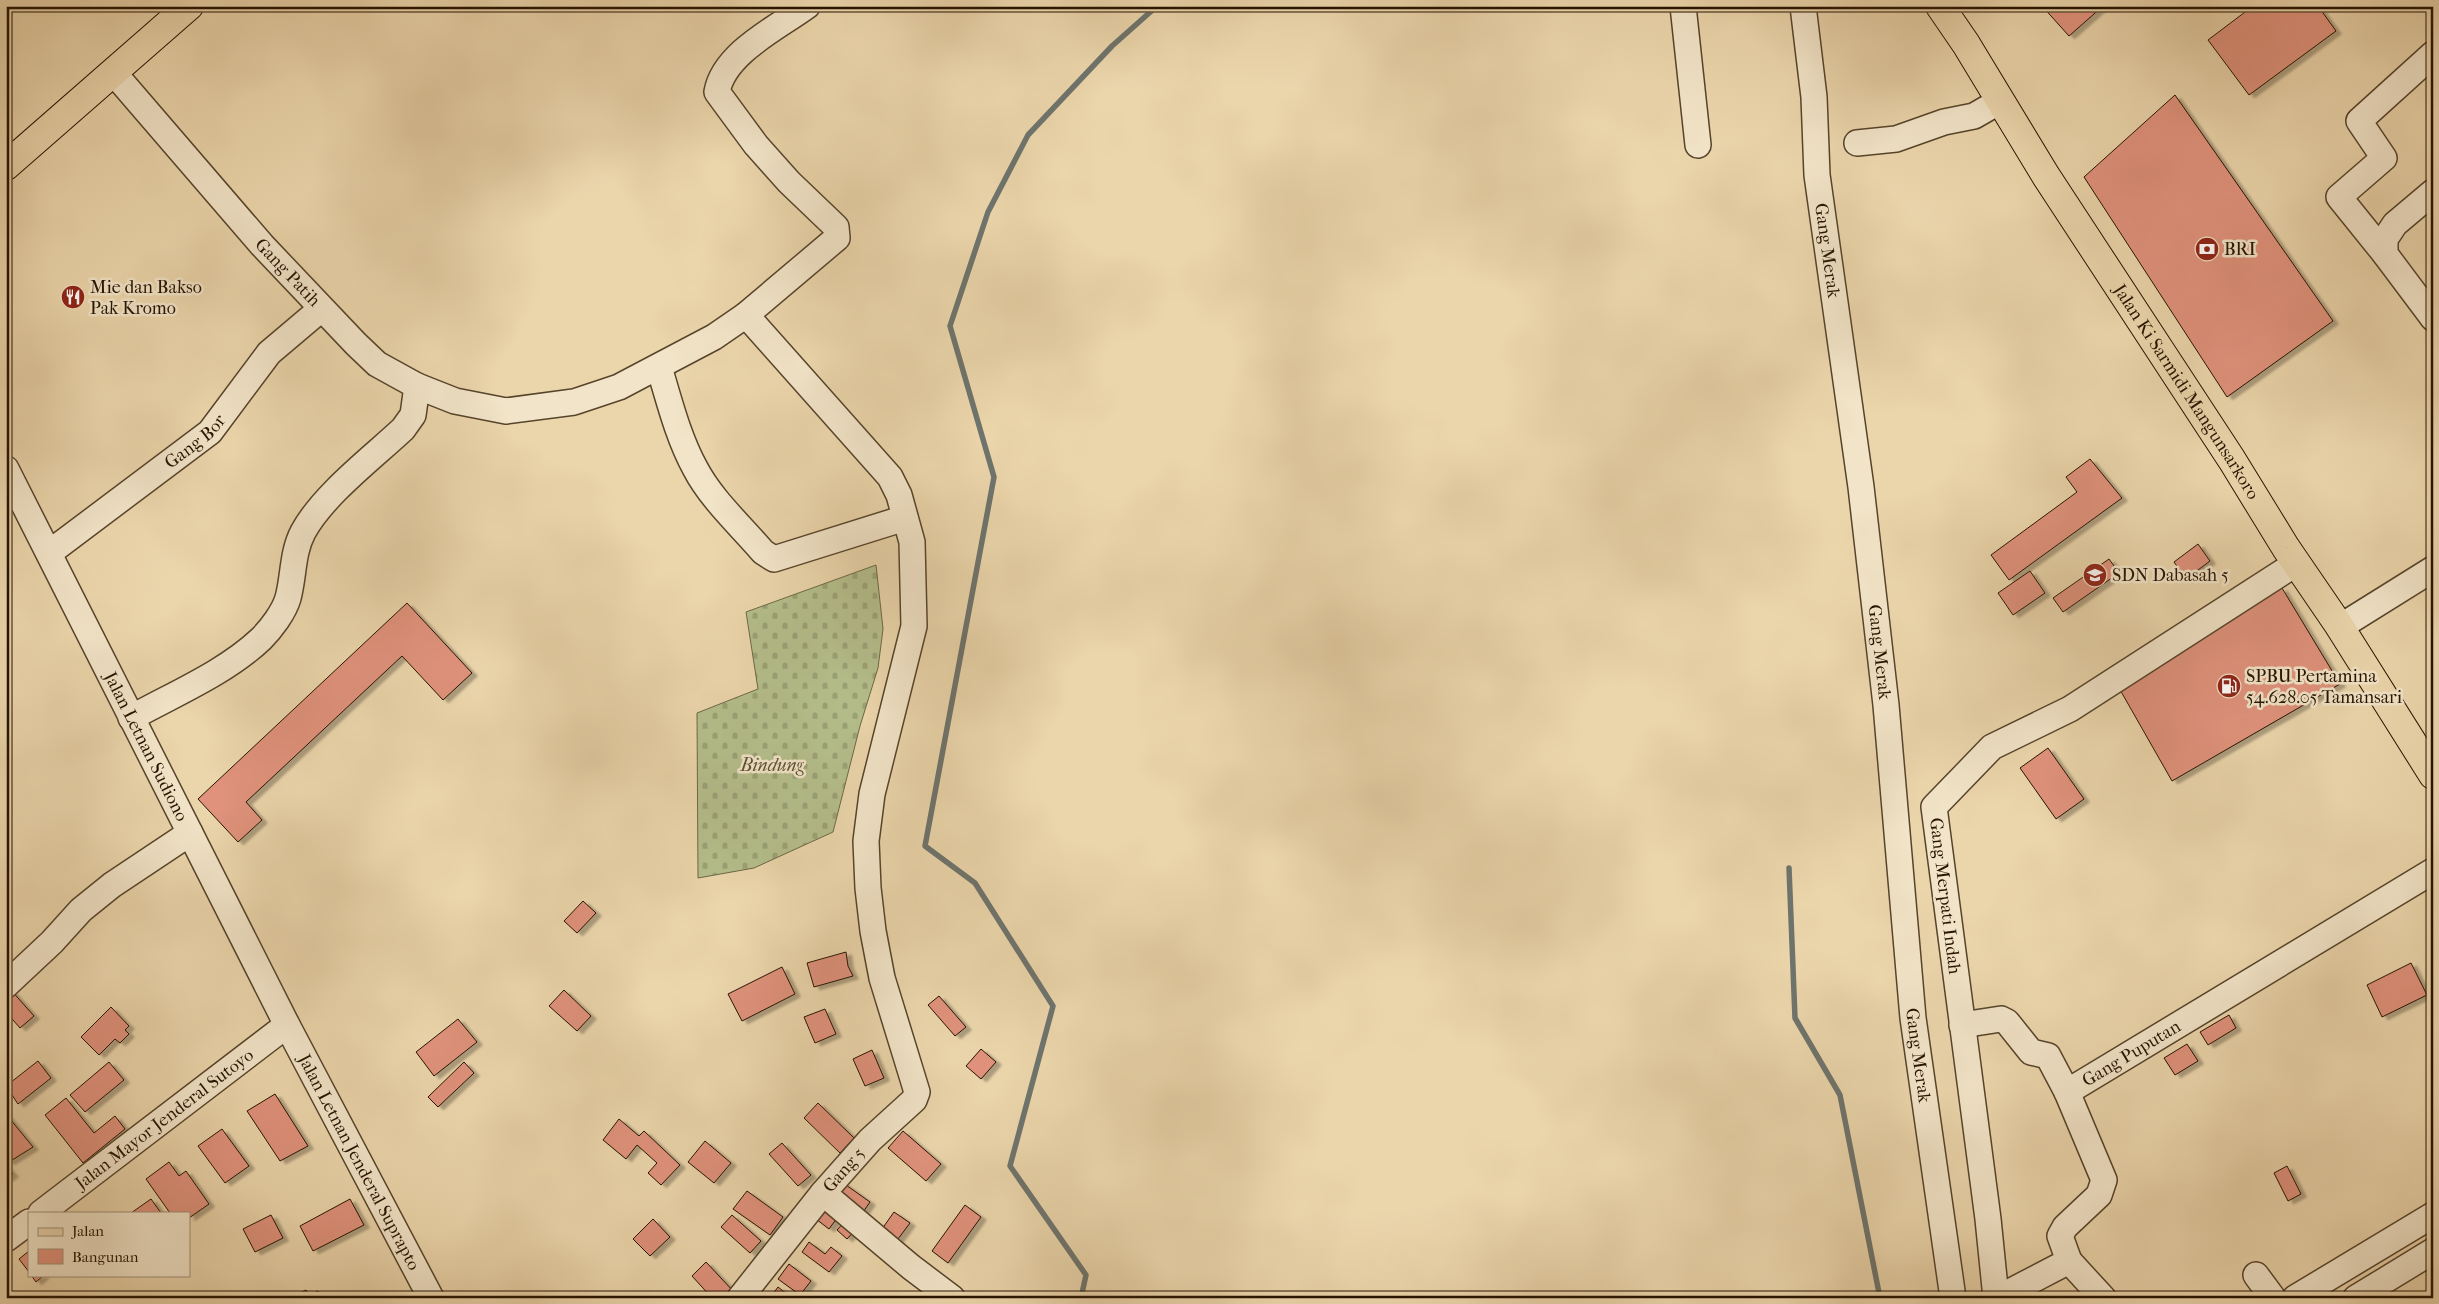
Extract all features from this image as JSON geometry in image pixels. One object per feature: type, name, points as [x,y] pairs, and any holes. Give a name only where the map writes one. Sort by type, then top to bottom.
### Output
[{"type":"main road","points":[[6,166],[189,6]]},
{"type":"main road","name":"Jalan Ki Sarmidi Mangunsarkoro","points":[[1940,6],[2046,176],[2232,460],[2286,548],[2340,627],[2433,776]]},
{"type":"street","name":"Gang Patih","points":[[113,72],[321,309],[377,364],[417,386],[455,401],[506,411],[574,402],[619,387],[659,367],[714,336],[746,315],[837,238],[836,227],[789,182],[756,145],[717,92],[719,81],[737,55],[807,6]]},
{"type":"street","points":[[1683,6],[1698,145]]},
{"type":"street","name":"Gang Merak","points":[[1803,6],[1814,96],[1817,175],[1861,487],[1886,705],[1914,1018],[1954,1298]]},
{"type":"street","points":[[2433,54],[2359,121],[2384,158],[2339,197],[2433,318]]},
{"type":"street","points":[[1857,143],[1896,139],[1944,122],[1974,116],[2000,101]]},
{"type":"street","points":[[2385,254],[2385,239],[2395,224],[2433,192]]},
{"type":"street","name":"Gang Bor","points":[[48,553],[210,432],[269,353],[321,309]]},
{"type":"street","name":"Gang 5","points":[[740,1298],[823,1193],[870,1140],[914,1100],[917,1092],[915,1079],[882,978],[873,931],[866,841],[872,794],[914,626],[912,542],[899,495],[890,477],[746,315]]},
{"type":"street","points":[[659,367],[676,424],[694,467],[704,483],[757,545],[774,559],[905,518]]},
{"type":"street","points":[[131,718],[223,667],[261,639],[276,620],[288,599],[298,544],[304,530],[327,500],[403,429],[413,415],[417,386]]},
{"type":"street","name":"Jalan Letnan Sudiono","points":[[6,469],[287,1025]]},
{"type":"street","name":"Gang Merpati Indah","points":[[1997,1298],[1934,807],[1992,747],[2070,708],[2292,566]]},
{"type":"street","points":[[2340,627],[2433,568]]},
{"type":"street","points":[[6,985],[52,942],[81,910],[112,885],[190,833]]},
{"type":"street","name":"Gang Puputan","points":[[2069,1261],[2060,1236],[2065,1227],[2099,1195],[2104,1180],[2066,1092],[2433,871]]},
{"type":"street","points":[[1962,1025],[2002,1019],[2007,1022],[2031,1052],[2048,1056],[2066,1092]]},
{"type":"street","name":"Jalan Mayor Jenderal Sutoyo","points":[[42,1212],[287,1025]]},
{"type":"street","name":"Jalan Letnan Jenderal Suprapto","points":[[287,1025],[431,1298]]},
{"type":"street","points":[[823,1193],[911,1267],[952,1298]]},
{"type":"street","points":[[2295,1298],[2433,1214]]},
{"type":"street","points":[[6,1239],[28,1223]]},
{"type":"street","points":[[2393,1239],[2408,1265]]},
{"type":"street","points":[[2356,1298],[2433,1251]]},
{"type":"street","points":[[1997,1298],[2069,1261],[2103,1298]]},
{"type":"street","points":[[2256,1275],[2274,1298]]},
{"type":"green space","name":"Bindung","points":[[876,565],[883,629],[878,668],[860,726],[833,832],[754,868],[698,878],[697,713],[758,689],[746,612]]},
{"type":"building","points":[[2042,6],[2103,6],[2069,36]]},
{"type":"building","points":[[2253,6],[2318,6],[2336,31],[2249,95],[2208,40]]},
{"type":"building","name":"BRI","points":[[2175,95],[2333,321],[2227,397],[2084,177]]},
{"type":"building","points":[[2090,459],[2122,498],[2009,580],[1991,555],[2077,492],[2066,477]]},
{"type":"building","points":[[2198,544],[2210,561],[2186,579],[2174,562]]},
{"type":"building","points":[[2109,559],[2119,573],[2063,612],[2053,598]]},
{"type":"building","points":[[2030,571],[2045,593],[2013,615],[1998,593]]},
{"type":"building","name":"SPBU Pertamina 54.628.05 Tamansari","points":[[2282,588],[2340,684],[2172,781],[2119,688]]},
{"type":"building","points":[[407,603],[472,673],[443,700],[402,656],[246,802],[262,820],[238,842],[198,799]]},
{"type":"building","points":[[2048,748],[2084,799],[2056,819],[2020,768]]},
{"type":"building","points":[[583,901],[596,913],[577,933],[564,921]]},
{"type":"building","points":[[846,952],[848,966],[853,976],[814,987],[807,963]]},
{"type":"building","points":[[2411,963],[2427,995],[2382,1017],[2367,985]]},
{"type":"building","points":[[782,967],[795,994],[742,1021],[728,994]]},
{"type":"building","points":[[10,989],[34,1016],[20,1028],[6,1012],[6,992]]},
{"type":"building","points":[[564,990],[591,1016],[577,1031],[549,1006]]},
{"type":"building","points":[[939,996],[966,1027],[955,1036],[928,1005]]},
{"type":"building","points":[[111,1007],[129,1026],[125,1030],[129,1034],[120,1043],[115,1039],[99,1055],[81,1037]]},
{"type":"building","points":[[825,1009],[836,1034],[815,1043],[804,1017]]},
{"type":"building","points":[[2229,1015],[2236,1028],[2208,1045],[2200,1032]]},
{"type":"building","points":[[458,1019],[477,1042],[434,1076],[416,1052]]},
{"type":"building","points":[[2187,1044],[2198,1061],[2175,1075],[2164,1058]]},
{"type":"building","points":[[981,1049],[996,1062],[981,1079],[966,1066]]},
{"type":"building","points":[[872,1050],[884,1078],[865,1086],[853,1059]]},
{"type":"building","points":[[38,1061],[51,1078],[18,1104],[6,1086]]},
{"type":"building","points":[[109,1062],[124,1080],[85,1112],[70,1095]]},
{"type":"building","points":[[464,1062],[474,1073],[438,1107],[428,1097]]},
{"type":"building","points":[[275,1094],[308,1146],[280,1161],[247,1111]]},
{"type":"building","points":[[66,1098],[94,1133],[115,1116],[125,1129],[83,1163],[45,1115]]},
{"type":"building","points":[[818,1103],[854,1138],[840,1153],[804,1118]]},
{"type":"building","points":[[6,1114],[33,1147],[9,1162],[6,1159]]},
{"type":"building","points":[[619,1119],[639,1136],[644,1131],[680,1165],[661,1185],[648,1173],[657,1163],[637,1145],[626,1159],[603,1140]]},
{"type":"building","points":[[222,1129],[249,1166],[225,1183],[198,1146]]},
{"type":"building","points":[[903,1131],[941,1164],[926,1181],[888,1148]]},
{"type":"building","points":[[705,1141],[731,1163],[714,1183],[688,1162]]},
{"type":"building","points":[[782,1143],[811,1175],[798,1186],[769,1154]]},
{"type":"building","points":[[169,1162],[179,1176],[186,1171],[209,1204],[190,1217],[190,1212],[169,1212],[146,1179]]},
{"type":"building","points":[[6,1166],[13,1174],[6,1179]]},
{"type":"building","points":[[2287,1166],[2301,1194],[2288,1201],[2274,1173]]},
{"type":"building","points":[[839,1180],[870,1202],[863,1212],[831,1190]]},
{"type":"building","points":[[747,1191],[783,1217],[770,1235],[733,1209]]},
{"type":"building","points":[[151,1199],[160,1212],[132,1212]]},
{"type":"building","points":[[350,1199],[364,1225],[313,1251],[300,1226]]},
{"type":"building","points":[[965,1205],[981,1217],[948,1263],[932,1251]]},
{"type":"building","points":[[824,1208],[837,1218],[829,1229],[816,1219]]},
{"type":"building","points":[[894,1212],[910,1223],[892,1247],[877,1236]]},
{"type":"building","points":[[271,1215],[283,1238],[255,1252],[243,1229]]},
{"type":"building","points":[[732,1215],[761,1241],[750,1253],[721,1227]]},
{"type":"building","points":[[653,1219],[670,1237],[650,1256],[633,1239]]},
{"type":"building","points":[[846,1220],[856,1229],[847,1239],[837,1230]]},
{"type":"building","points":[[809,1242],[825,1254],[831,1247],[842,1256],[829,1272],[802,1252]]},
{"type":"building","points":[[28,1252],[28,1271],[19,1259]]},
{"type":"building","points":[[706,1262],[734,1292],[729,1298],[712,1298],[692,1276]]},
{"type":"building","points":[[789,1264],[811,1281],[800,1295],[778,1279]]},
{"type":"building","points":[[32,1276],[43,1276],[36,1282]]},
{"type":"building","points":[[778,1287],[792,1298],[777,1298],[772,1295]]},
{"type":"building","points":[[306,1290],[309,1295],[318,1291],[321,1298],[295,1298],[294,1296]]},
{"type":"waterway","points":[[1081,1298],[1086,1275],[1010,1166],[1053,1006],[975,883],[925,846],[994,477],[950,326],[988,212],[1028,135],[1112,46],[1157,6]]},
{"type":"waterway","points":[[1789,868],[1795,1018],[1840,1095],[1880,1298]]},
{"type":"place","name":"BRI","points":[[2207,249]]},
{"type":"place","name":"Mie dan Bakso Pak Kromo","points":[[73,297]]},
{"type":"place","name":"SDN Dabasah 5","points":[[2095,575]]},
{"type":"place","name":"SPBU Pertamina 54.628.05 Tamansari","points":[[2229,686]]}]
